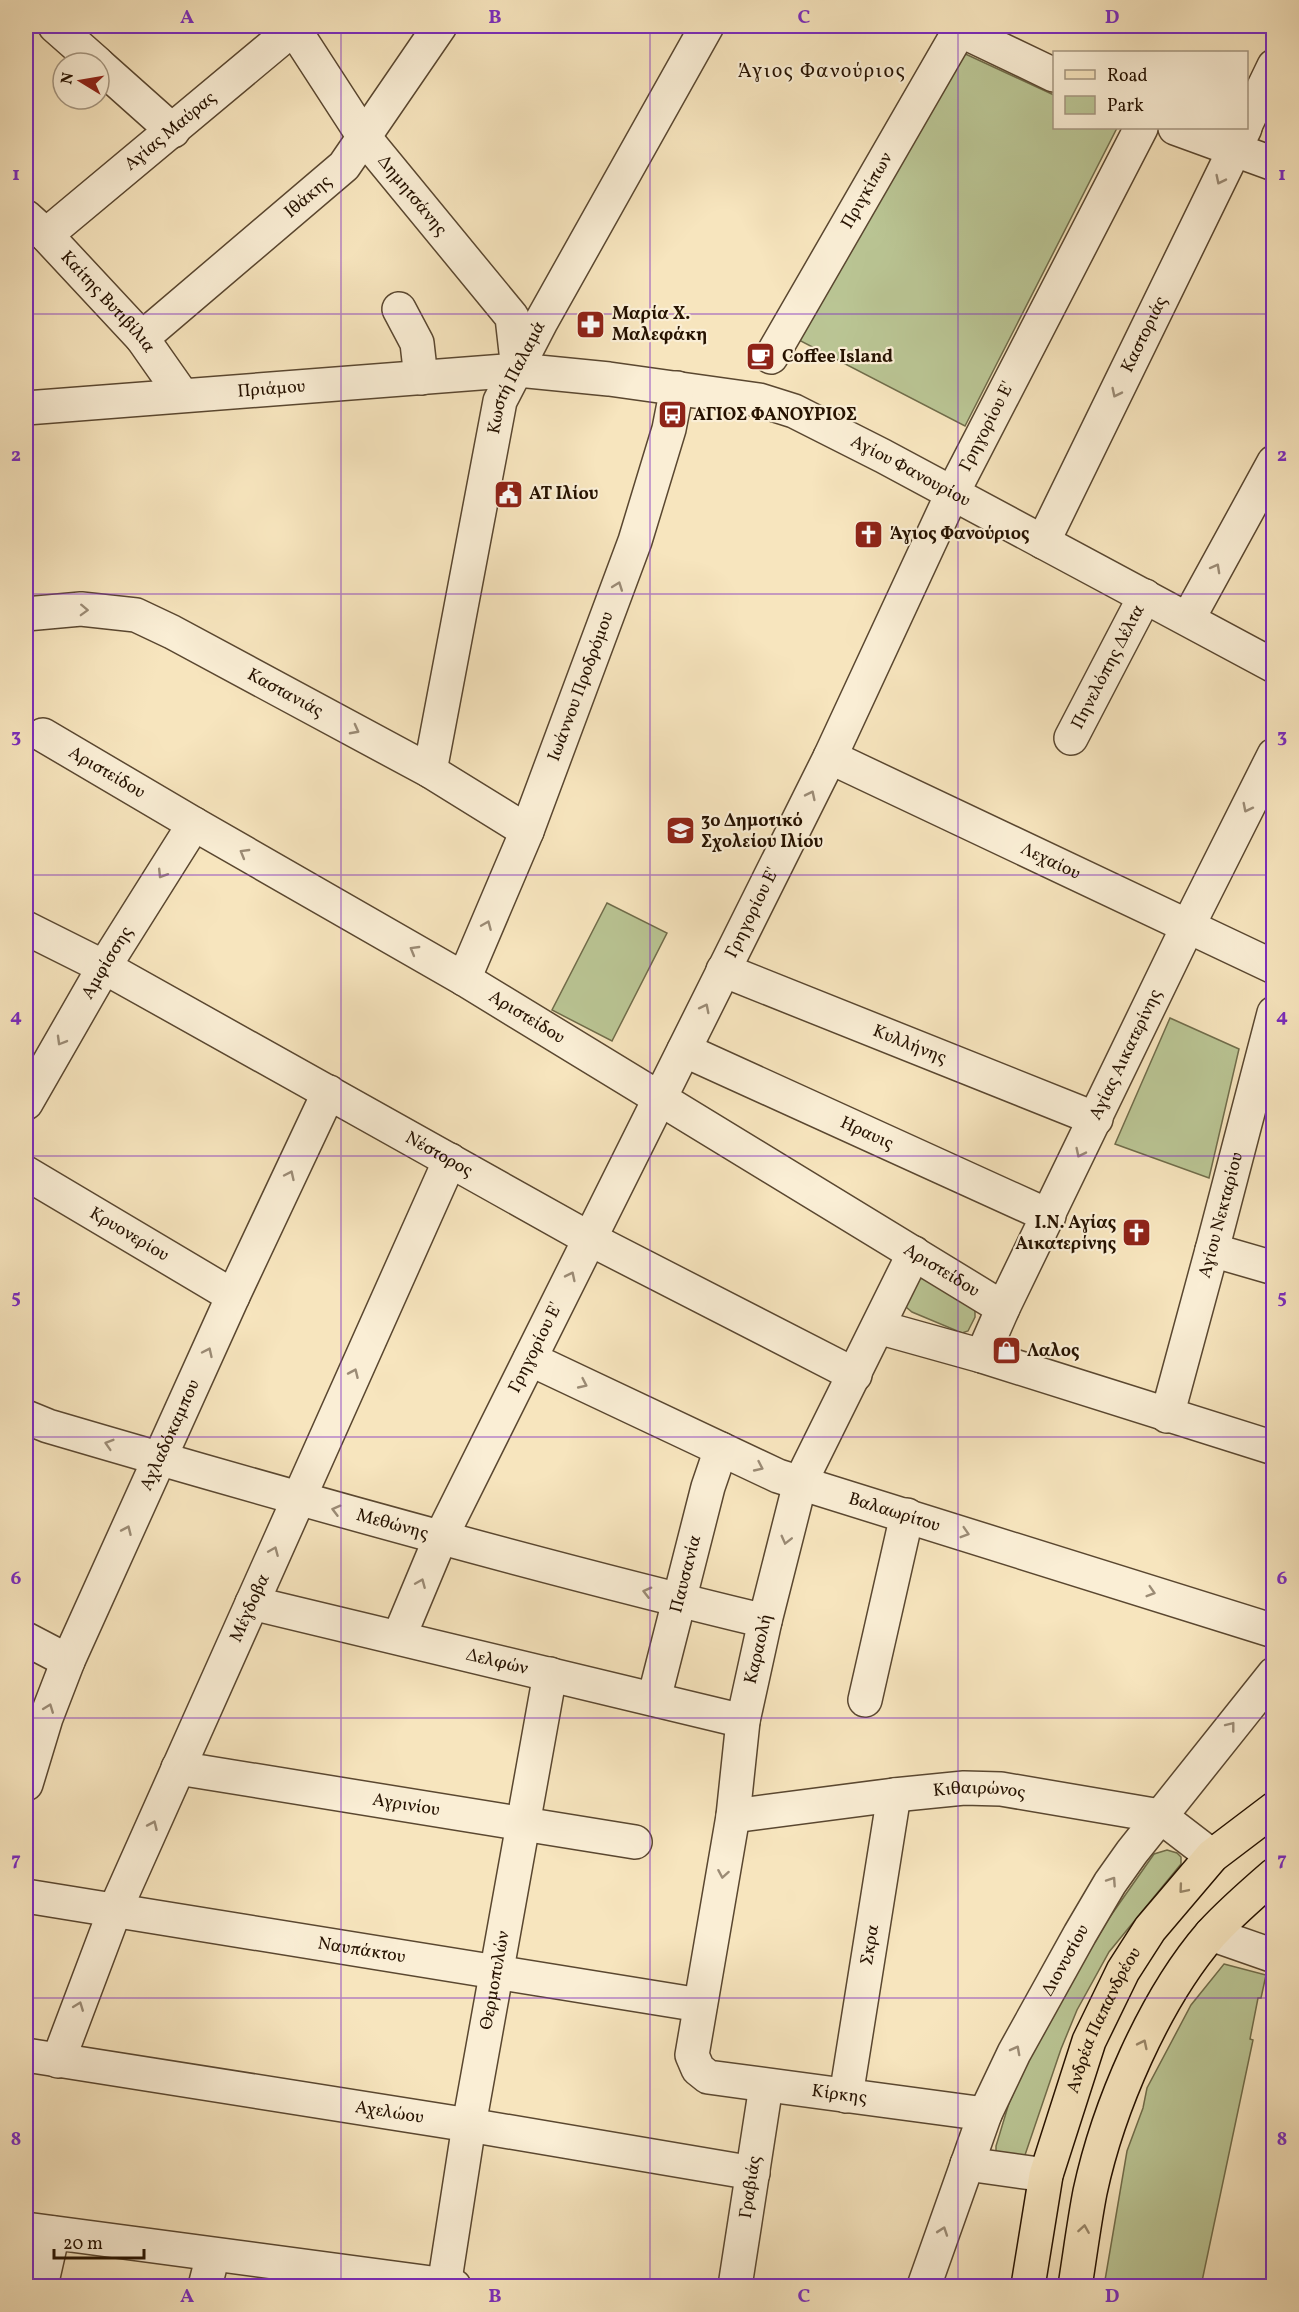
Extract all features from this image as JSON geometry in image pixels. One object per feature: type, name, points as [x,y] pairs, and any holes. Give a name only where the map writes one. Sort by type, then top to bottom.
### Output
[{"type":"main road","name":"Ανδρέα Παπανδρέου","points":[[1028,2286],[1046,2175],[1089,2041],[1123,1971],[1150,1929],[1212,1856],[1274,1809]]},
{"type":"main road","points":[[1075,2286],[1091,2191],[1108,2132],[1127,2078],[1156,2018],[1185,1968],[1211,1934],[1274,1875]]},
{"type":"street","points":[[55,26],[83,51]]},
{"type":"street","name":"Ιθάκης","points":[[142,338],[344,166],[440,26]]},
{"type":"street","name":"Κωστή Παλαμά","points":[[430,771],[500,401],[541,322],[707,26]]},
{"type":"street","name":"Δημητσάνης","points":[[293,27],[364,137],[512,317],[518,370]]},
{"type":"street","name":"Αγίας Μαύρας","points":[[36,226],[172,131],[293,27]]},
{"type":"street","points":[[961,28],[1053,74]]},
{"type":"street","name":"Πριγκίπων","points":[[771,357],[961,28]]},
{"type":"street","name":"Καστοριάς","points":[[1248,121],[1274,66]]},
{"type":"street","points":[[111,76],[172,131]]},
{"type":"street","name":"Γρηγορίου Ε'","points":[[399,1637],[440,1539],[830,757],[953,492],[1140,129]]},
{"type":"street","points":[[1186,129],[1242,134],[1274,164]]},
{"type":"street","name":"Καστοριάς","points":[[1044,542],[1242,134]]},
{"type":"street","name":"Καίτης Βυτιβίλια","points":[[36,226],[142,338],[182,395]]},
{"type":"street","points":[[399,309],[417,343],[421,378]]},
{"type":"street","name":"Πριάμου","points":[[26,408],[518,370]]},
{"type":"street","name":"Αγίου Φανουρίου","points":[[518,370],[759,400],[794,411],[953,492],[1274,666]]},
{"type":"street","name":"Ιωάννου Προδρόμου","points":[[465,979],[527,831],[635,541],[669,429],[677,388]]},
{"type":"street","points":[[1188,619],[1274,462]]},
{"type":"street","name":"Πηνελόπης Δέλτα","points":[[1071,738],[1145,596]]},
{"type":"street","name":"Καστανιάς","points":[[26,614],[81,609],[136,615],[172,632],[430,771],[527,831]]},
{"type":"street","name":"Αριστείδου","points":[[43,735],[194,825],[465,979],[1003,1308]]},
{"type":"street","name":"Αγίας Αικατερίνης","points":[[982,1356],[1188,926],[1274,755]]},
{"type":"street","name":"Λεχαίου","points":[[830,757],[1274,967]]},
{"type":"street","name":"Αμφίσσης","points":[[26,1103],[104,967],[194,825]]},
{"type":"street","name":"Νέστορος","points":[[26,928],[104,967],[590,1239],[855,1375]]},
{"type":"street","name":"Κυλλήνης","points":[[723,970],[1096,1119]]},
{"type":"street","name":"Αγίου Νεκταρίου","points":[[1167,1416],[1274,1013]]},
{"type":"street","name":"Ηραυις","points":[[684,1050],[1049,1216]]},
{"type":"street","name":"Αχλαδόκαμπου","points":[[26,1784],[46,1718],[68,1660],[233,1296],[329,1092]]},
{"type":"street","name":"Μέγδοβα","points":[[58,2061],[115,1910],[450,1160]]},
{"type":"street","name":"Κρυονερίου","points":[[26,1173],[233,1296]]},
{"type":"street","points":[[1212,1250],[1274,1268]]},
{"type":"street","name":"Καραολή","points":[[699,2069],[692,2055],[733,1816],[743,1721],[765,1621],[800,1483],[914,1253]]},
{"type":"street","points":[[878,1327],[982,1356],[1274,1448]]},
{"type":"street","name":"Βαλαωρίτου","points":[[530,1359],[777,1476],[1274,1631]]},
{"type":"street","name":"Μεθώνης","points":[[26,1417],[48,1426],[159,1459],[440,1539],[765,1621]]},
{"type":"street","name":"Παυσανία","points":[[654,1699],[708,1487],[721,1449]]},
{"type":"street","points":[[865,1700],[907,1515]]},
{"type":"street","name":"Δελφών","points":[[252,1604],[399,1637],[743,1721]]},
{"type":"street","points":[[26,1639],[68,1660]]},
{"type":"street","name":"Θερμοπυλών","points":[[447,2286],[469,2125],[550,1674]]},
{"type":"street","name":"Διονυσίου","points":[[924,2286],[985,2114],[1014,2053],[1086,1924],[1110,1883],[1160,1816],[1274,1674]]},
{"type":"street","name":"Αγρινίου","points":[[178,1768],[635,1842]]},
{"type":"street","name":"Κιθαιρώνος","points":[[733,1816],[894,1795],[964,1788],[1001,1789],[1160,1816],[1212,1856]]},
{"type":"street","name":"Σκρα","points":[[846,2096],[894,1795]]},
{"type":"street","name":"Ναυπάκτου","points":[[26,1896],[700,2005]]},
{"type":"street","points":[[1211,1934],[1274,1956]]},
{"type":"street","name":"Αχελώου","points":[[26,2055],[469,2125],[753,2173]]},
{"type":"street","name":"Κίρκης","points":[[699,2069],[708,2077],[985,2114]]},
{"type":"street","name":"Γραβιάς","points":[[735,2286],[766,2086]]},
{"type":"street","points":[[967,2164],[1046,2175]]},
{"type":"street","points":[[41,2286],[39,2231],[447,2286]]},
{"type":"street","points":[[205,2286],[213,2254]]},
{"type":"green space","points":[[959,51],[1053,95],[1053,129],[1116,129],[965,426],[793,337]]},
{"type":"green space","points":[[607,903],[667,933],[612,1041],[552,1010]]},
{"type":"green space","points":[[1170,1018],[1239,1049],[1209,1178],[1115,1144]]},
{"type":"green space","points":[[926,1278],[975,1309],[975,1317],[968,1331],[962,1333],[912,1312],[906,1307],[916,1279]]},
{"type":"green space","points":[[1167,1850],[1181,1857],[1181,1864],[1109,1952],[1077,2010],[1061,2049],[1024,2158],[996,2154],[996,2146],[1009,2103],[1036,2043],[1107,1921],[1154,1854]]},
{"type":"green space","points":[[1224,1964],[1266,1975],[1261,1998],[1258,1998],[1250,2039],[1253,2040],[1201,2286],[1104,2286],[1127,2151],[1143,2108],[1147,2088],[1191,2005]]},
{"type":"place","name":"Μαρία Χ. Μαλεφάκη","points":[[591,324]]},
{"type":"place","name":"Coffee Island","points":[[761,357]]},
{"type":"place","name":"ΑΓΙΟΣ ΦΑΝΟΥΡΙΟΣ","points":[[672,415]]},
{"type":"place","name":"ΑΤ Ιλίου","points":[[508,494]]},
{"type":"place","name":"Άγιος Φανούριος","points":[[869,534]]},
{"type":"place","name":"3ο Δημοτικό Σχολείου Ιλίου","points":[[680,831]]},
{"type":"place","name":"Ι.Ν. Αγίας Αικατερίνης","points":[[1137,1233]]},
{"type":"place","name":"Λαλος","points":[[1006,1351]]},
{"type":"district","name":"Άγιος Φανούριος","points":[[822,72]]}]
